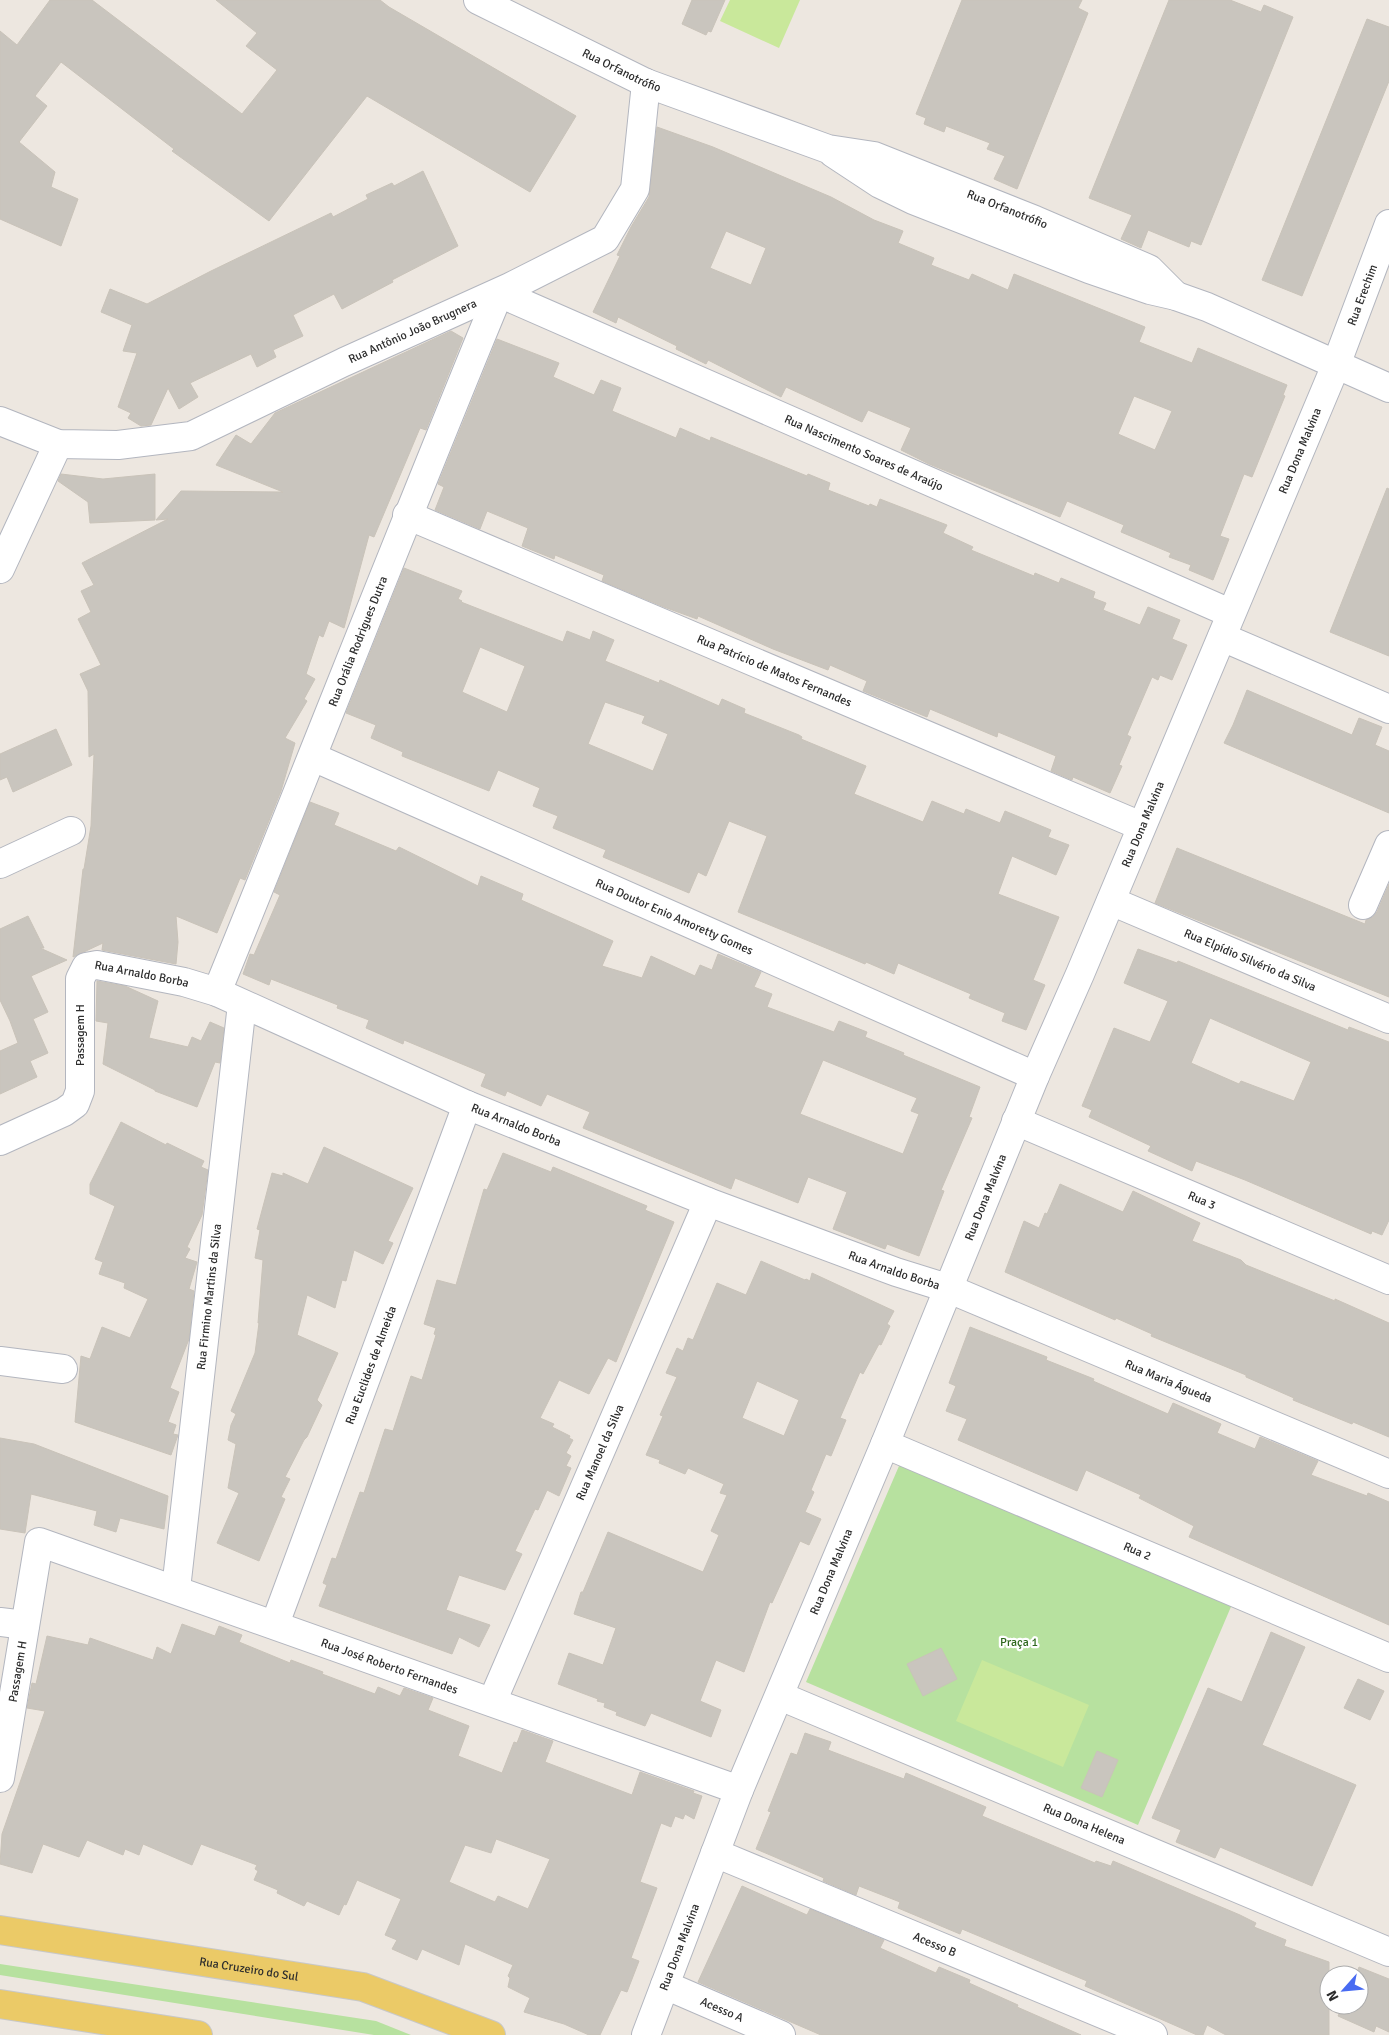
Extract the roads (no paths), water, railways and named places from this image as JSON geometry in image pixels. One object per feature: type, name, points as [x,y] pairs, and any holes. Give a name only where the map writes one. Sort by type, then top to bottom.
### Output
[{"type":"main road","name":"Rua Cruzeiro do Sul","points":[[0,1930],[363,1987],[491,2035]]},
{"type":"main road","points":[[0,2004],[198,2035]]},
{"type":"street","name":"Rua Orfanotrófio","points":[[478,0],[646,83],[828,149],[874,156],[1035,220],[1149,269],[1176,296],[1207,307],[1389,388]]},
{"type":"street","name":"Rua Antônio João Brugnera","points":[[58,444],[118,445],[191,436],[344,362],[499,292],[605,238],[635,189],[646,83]]},
{"type":"street","name":"Rua Erechim","points":[[1336,365],[1389,224]]},
{"type":"street","name":"Rua Orália Rodrigues Dutra","points":[[217,992],[313,757],[407,515],[499,292]]},
{"type":"street","name":"Rua Nascimento Soares de Araújo","points":[[499,292],[1226,625],[1389,709]]},
{"type":"street","name":"Rua Dona Malvina","points":[[646,2035],[740,1790],[885,1444],[1016,1121],[1111,901],[1336,365]]},
{"type":"street","points":[[0,421],[58,444],[0,569]]},
{"type":"street","name":"Rua Patrício de Matos Fernandes","points":[[407,515],[1141,826]]},
{"type":"street","name":"Rua Doutor Enio Amoretty Gomes","points":[[313,757],[1035,1076]]},
{"type":"street","points":[[0,864],[71,831]]},
{"type":"street","points":[[1363,905],[1389,845]]},
{"type":"street","name":"Rua Elpídio Silvério da Silva","points":[[1111,901],[1389,1019]]},
{"type":"street","name":"Rua Arnaldo Borba","points":[[86,967],[97,965],[184,982],[217,992],[467,1105],[708,1202],[896,1272],[947,1288]]},
{"type":"street","name":"Passagem H","points":[[0,1141],[64,1112],[75,1104],[80,1091],[80,979],[86,967]]},
{"type":"street","name":"Rua Firmino Martins da Silva","points":[[176,1589],[242,1004]]},
{"type":"street","name":"Rua Euclides de Almeida","points":[[275,1624],[467,1105]]},
{"type":"street","name":"Rua 3","points":[[1016,1121],[1389,1280]]},
{"type":"street","name":"Rua Manoel da Silva","points":[[492,1702],[708,1202]]},
{"type":"street","name":"Rua Maria Águeda","points":[[947,1288],[1389,1474]]},
{"type":"street","points":[[0,1361],[63,1368]]},
{"type":"street","name":"Rua 2","points":[[885,1444],[1389,1658]]},
{"type":"street","name":"Passagem H","points":[[0,1778],[12,1623],[39,1542]]},
{"type":"street","name":"Rua José Roberto Fernandes","points":[[39,1542],[740,1790]]},
{"type":"street","name":"Rua Dona Helena","points":[[780,1696],[1389,1952]]},
{"type":"street","name":"Acesso B","points":[[715,1853],[1153,2035]]},
{"type":"street","name":"Acesso A","points":[[665,1985],[781,2035]]},
{"type":"park label","name":"Praça 1","points":[[1019,1642]]}]
